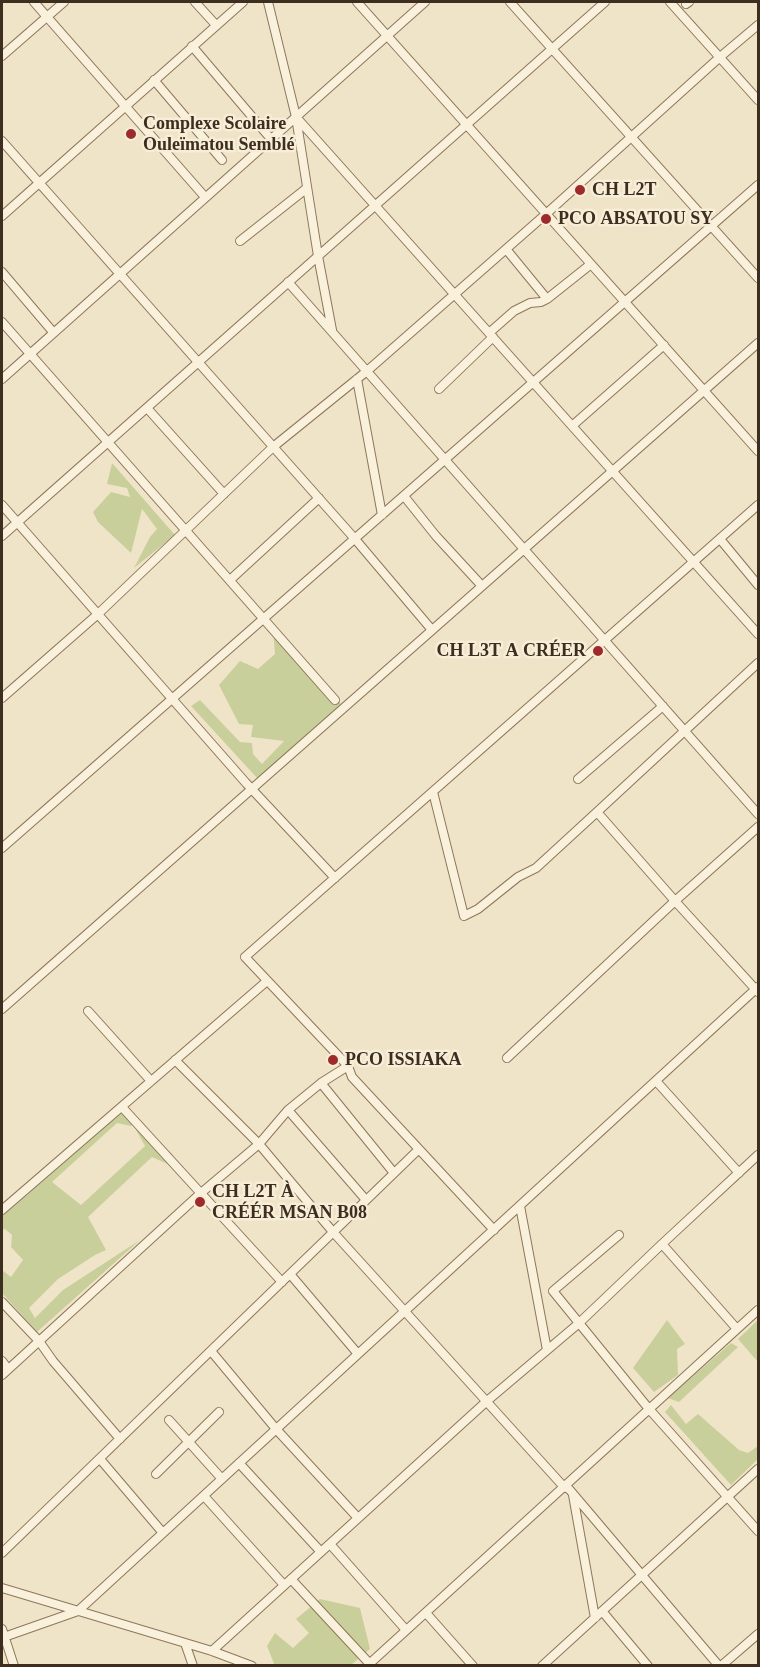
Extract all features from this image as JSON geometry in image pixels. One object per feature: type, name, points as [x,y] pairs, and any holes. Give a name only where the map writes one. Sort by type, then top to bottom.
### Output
[{"type":"street","points":[[34,2],[205,197]]},
{"type":"street","points":[[2,56],[64,2]]},
{"type":"street","points":[[195,2],[216,25]]},
{"type":"street","points":[[2,216],[243,2]]},
{"type":"street","points":[[268,2],[296,117],[332,332]]},
{"type":"street","points":[[357,2],[759,452]]},
{"type":"street","points":[[2,376],[30,354],[425,2]]},
{"type":"street","points":[[510,2],[759,279]]},
{"type":"street","points":[[2,536],[606,2]]},
{"type":"street","points":[[670,2],[759,100]]},
{"type":"street","points":[[2,698],[98,614],[273,447],[367,371],[720,57],[759,25]]},
{"type":"street","points":[[192,46],[271,139]]},
{"type":"street","points":[[154,80],[222,160]]},
{"type":"street","points":[[296,117],[759,634]]},
{"type":"street","points":[[2,141],[319,498],[432,630]]},
{"type":"street","points":[[240,241],[307,188]]},
{"type":"street","points":[[3,844],[264,619],[711,226],[757,189]]},
{"type":"street","points":[[506,249],[547,299]]},
{"type":"street","points":[[439,389],[514,311],[530,303],[547,299],[591,264]]},
{"type":"street","points":[[2,272],[54,332]]},
{"type":"street","points":[[288,282],[759,814]]},
{"type":"street","points":[[2,322],[335,700]]},
{"type":"street","points":[[2,1009],[759,343]]},
{"type":"street","points":[[572,426],[664,345]]},
{"type":"street","points":[[357,379],[382,515]]},
{"type":"street","points":[[147,408],[224,494]]},
{"type":"street","points":[[404,496],[436,536],[482,586]]},
{"type":"street","points":[[230,580],[319,498]]},
{"type":"street","points":[[2,505],[251,789],[335,878]]},
{"type":"street","points":[[494,1230],[352,1077],[348,1066],[245,957],[759,505]]},
{"type":"street","points":[[720,539],[759,585]]},
{"type":"street","points":[[433,792],[464,916],[478,909],[518,877],[536,868],[759,663]]},
{"type":"street","points":[[578,779],[663,706]]},
{"type":"street","points":[[14,1665],[5,1653],[3,1633],[78,1611],[758,990],[675,901],[597,812]]},
{"type":"street","points":[[507,1058],[759,826]]},
{"type":"street","points":[[2,1210],[267,981]]},
{"type":"street","points":[[88,1011],[151,1081]]},
{"type":"street","points":[[175,1060],[259,1144],[333,1232],[564,1487],[572,1493],[720,1665],[759,1634]]},
{"type":"street","points":[[2,1361],[5,1372],[201,1193],[259,1144],[288,1110],[321,1083],[348,1066]]},
{"type":"street","points":[[656,1081],[739,1173]]},
{"type":"street","points":[[321,1083],[394,1173]]},
{"type":"street","points":[[122,1107],[282,1282]]},
{"type":"street","points":[[288,1110],[366,1200]]},
{"type":"street","points":[[2,1553],[418,1150]]},
{"type":"street","points":[[212,1651],[488,1401],[578,1324],[759,1155]]},
{"type":"street","points":[[752,1161],[759,1168]]},
{"type":"street","points":[[520,1206],[547,1350]]},
{"type":"street","points":[[620,1235],[553,1291],[649,1409],[759,1531]]},
{"type":"street","points":[[662,1244],[736,1329]]},
{"type":"street","points":[[290,1274],[358,1354]]},
{"type":"street","points":[[2,1302],[39,1341],[120,1439]]},
{"type":"street","points":[[291,1579],[368,1664],[759,1310]]},
{"type":"street","points":[[211,1351],[276,1429],[358,1518]]},
{"type":"street","points":[[156,1474],[219,1412]]},
{"type":"street","points":[[169,1420],[222,1479]]},
{"type":"street","points":[[100,1459],[163,1533]]},
{"type":"street","points":[[239,1463],[321,1552]]},
{"type":"street","points":[[546,1664],[759,1469]]},
{"type":"street","points":[[572,1493],[594,1618]]},
{"type":"street","points":[[204,1496],[284,1585]]},
{"type":"street","points":[[330,1544],[406,1630]]},
{"type":"street","points":[[2,1588],[252,1665]]},
{"type":"street","points":[[602,1611],[648,1665]]},
{"type":"street","points":[[426,1613],[473,1665]]},
{"type":"street","points":[[185,1643],[193,1665]]},
{"type":"green space","points":[[112,463],[175,535],[134,568],[150,537],[157,529],[142,509],[131,553],[98,522],[93,512],[111,492],[130,497],[127,488],[107,484]]},
{"type":"green space","points":[[273,630],[342,705],[258,779],[191,706],[200,700],[240,742],[252,743],[253,754],[262,764],[284,741],[251,737],[253,725],[239,724],[219,685],[240,661],[258,669],[275,654]]},
{"type":"green space","points":[[117,1113],[136,1117],[131,1126],[117,1123],[52,1182],[81,1205],[145,1146],[136,1130],[142,1126],[173,1155],[172,1166],[152,1157],[88,1217],[106,1250],[58,1279],[29,1308],[35,1318],[63,1290],[140,1240],[37,1332],[2,1293],[2,1270],[11,1277],[23,1260],[11,1247],[12,1235],[5,1229],[2,1230],[2,1208]]},
{"type":"green space","points":[[667,1320],[685,1344],[677,1349],[678,1375],[654,1392],[633,1368]]},
{"type":"green space","points":[[758,1320],[758,1362],[738,1339]]},
{"type":"green space","points":[[731,1343],[738,1347],[679,1402],[668,1398]]},
{"type":"green space","points":[[671,1405],[686,1424],[698,1414],[739,1450],[748,1453],[758,1446],[758,1459],[731,1485],[665,1412]]},
{"type":"green space","points":[[320,1599],[360,1608],[370,1649],[351,1665],[275,1666],[267,1646],[275,1633],[293,1648],[309,1633],[296,1619]]},
{"type":"place","name":"Complexe Scolaire Ouleïmatou Semblé","points":[[131,134]]},
{"type":"place","name":"CH L2T","points":[[580,190]]},
{"type":"place","name":"PCO ABSATOU SY","points":[[546,219]]},
{"type":"place","name":"CH L3T A CRÉER","points":[[598,651]]},
{"type":"place","name":"PCO ISSIAKA","points":[[333,1060]]},
{"type":"place","name":"CH L2T À CRÉÉR MSAN B08","points":[[200,1202]]}]
